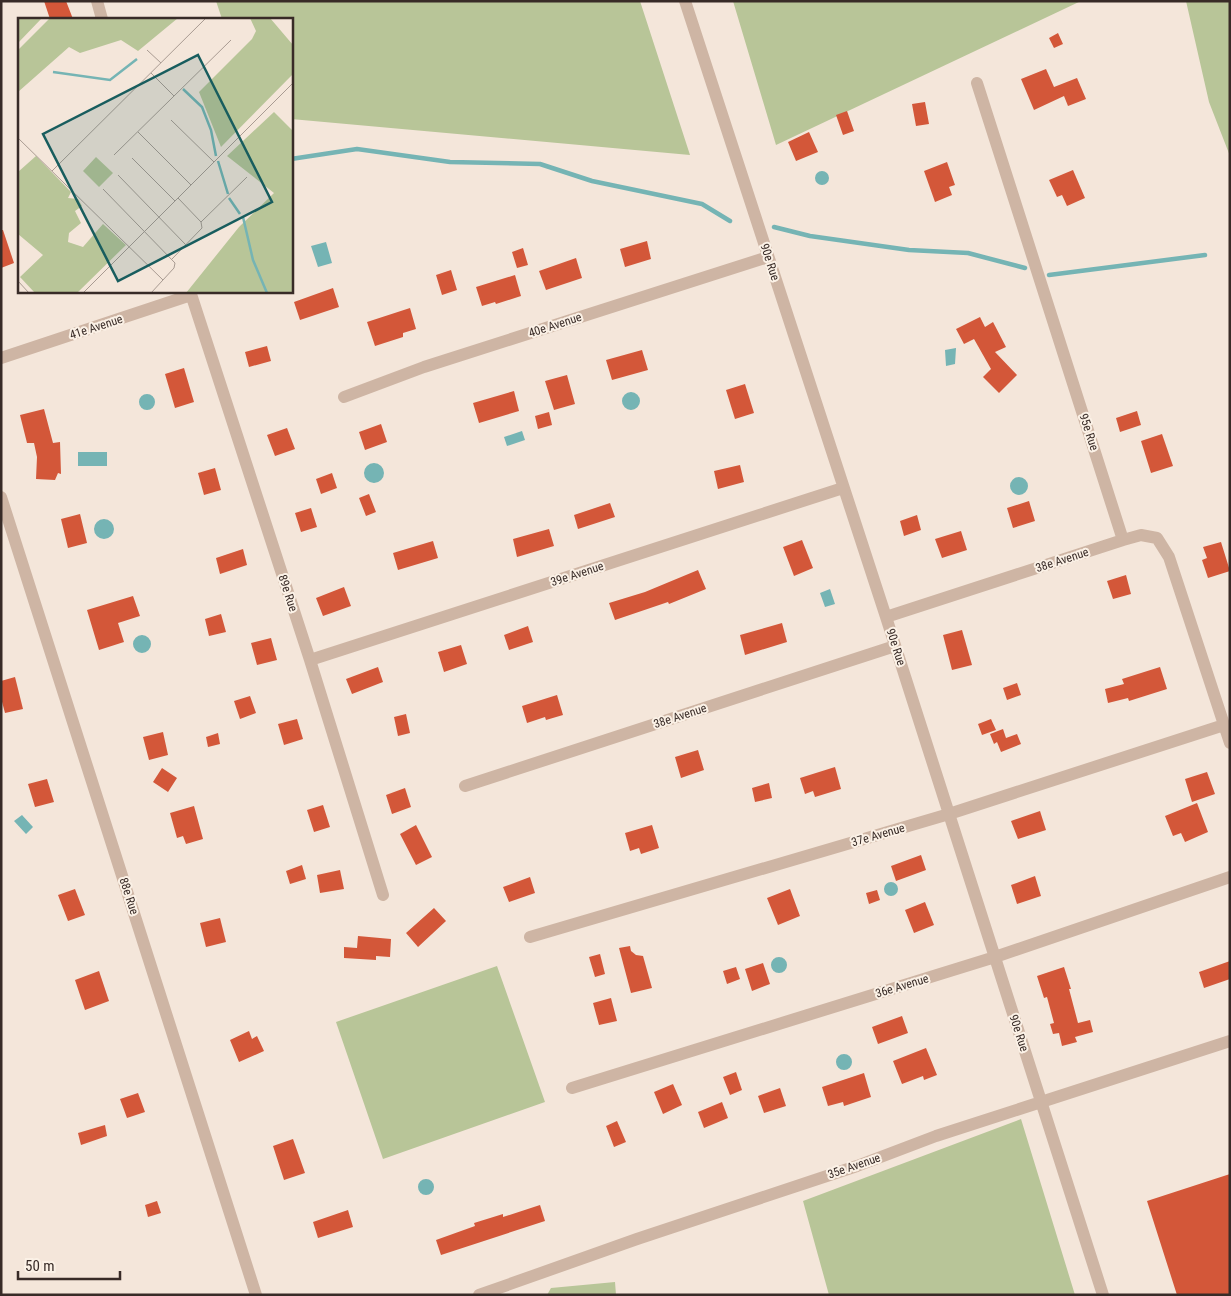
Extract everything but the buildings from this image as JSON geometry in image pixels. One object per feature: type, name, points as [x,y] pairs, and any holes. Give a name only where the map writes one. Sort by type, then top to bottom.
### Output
[{"type":"street","points":[[97,1],[102,18]]},
{"type":"street","name":"90e Rue","points":[[685,1],[886,617],[1103,1295]]},
{"type":"street","name":"95e Rue","points":[[977,83],[1123,540]]},
{"type":"street","name":"40e Avenue","points":[[344,397],[424,367],[768,257]]},
{"type":"street","name":"41e Avenue","points":[[1,358],[191,293]]},
{"type":"street","name":"89e Rue","points":[[191,293],[310,660],[383,895]]},
{"type":"street","name":"39e Avenue","points":[[310,660],[843,488]]},
{"type":"street","name":"88e Rue","points":[[1,497],[256,1295]]},
{"type":"street","points":[[1123,540],[1141,535],[1157,538],[1169,556],[1230,744]]},
{"type":"street","name":"38e Avenue","points":[[886,617],[1123,540]]},
{"type":"street","name":"38e Avenue","points":[[464,786],[895,646]]},
{"type":"street","name":"37e Avenue","points":[[530,937],[949,814],[1224,725]]},
{"type":"street","name":"36e Avenue","points":[[572,1088],[995,957],[1230,877]]},
{"type":"street","name":"35e Avenue","points":[[479,1295],[638,1239],[848,1169],[936,1136],[1230,1041]]},
{"type":"green space","points":[[216,1],[640,1],[690,155],[292,119],[292,18],[222,18]]},
{"type":"green space","points":[[733,1],[1081,1],[776,145]]},
{"type":"green space","points":[[1186,1],[1230,1],[1230,156],[1209,102]]},
{"type":"green space","points":[[497,966],[545,1102],[383,1159],[336,1022]]},
{"type":"green space","points":[[1021,1119],[1075,1295],[829,1295],[803,1201]]},
{"type":"green space","points":[[615,1282],[616,1295],[547,1295],[551,1288]]},
{"type":"water","points":[[819,171],[825,171],[829,178],[825,185],[819,185],[815,181],[815,175]]},
{"type":"water","points":[[326,242],[332,263],[318,267],[311,246]]},
{"type":"water","points":[[956,348],[955,364],[946,366],[945,350]]},
{"type":"water","points":[[627,392],[635,392],[640,397],[638,408],[627,410],[622,405],[622,397]]},
{"type":"water","points":[[147,394],[153,396],[155,402],[153,408],[147,410],[141,408],[139,402],[141,396]]},
{"type":"water","points":[[522,431],[525,440],[507,446],[504,437]]},
{"type":"water","points":[[78,452],[107,452],[107,466],[78,466]]},
{"type":"water","points":[[374,463],[381,466],[384,473],[381,480],[374,483],[367,480],[364,473],[367,466]]},
{"type":"water","points":[[1019,477],[1025,480],[1028,486],[1025,492],[1019,495],[1013,492],[1010,486],[1013,480]]},
{"type":"water","points":[[104,519],[111,522],[114,529],[111,536],[104,539],[97,536],[94,529],[97,522]]},
{"type":"water","points":[[830,589],[835,604],[825,607],[820,593]]},
{"type":"water","points":[[138,635],[146,635],[151,640],[149,651],[138,653],[133,648],[133,640]]},
{"type":"water","points":[[22,815],[33,827],[26,834],[14,821]]},
{"type":"water","points":[[888,882],[894,882],[898,889],[894,896],[888,896],[884,892],[884,886]]},
{"type":"water","points":[[776,957],[782,957],[787,962],[785,971],[776,973],[771,968],[771,962]]},
{"type":"water","points":[[844,1054],[850,1056],[852,1062],[850,1068],[844,1070],[838,1068],[836,1062],[838,1056]]},
{"type":"water","points":[[423,1179],[429,1179],[434,1184],[432,1193],[423,1195],[418,1190],[418,1184]]},
{"type":"waterway","points":[[292,159],[357,149],[450,162],[540,164],[592,181],[702,204],[730,221]]},
{"type":"waterway","points":[[774,227],[810,236],[909,250],[968,253],[1025,268]]},
{"type":"waterway","points":[[1049,275],[1205,255]]}]
